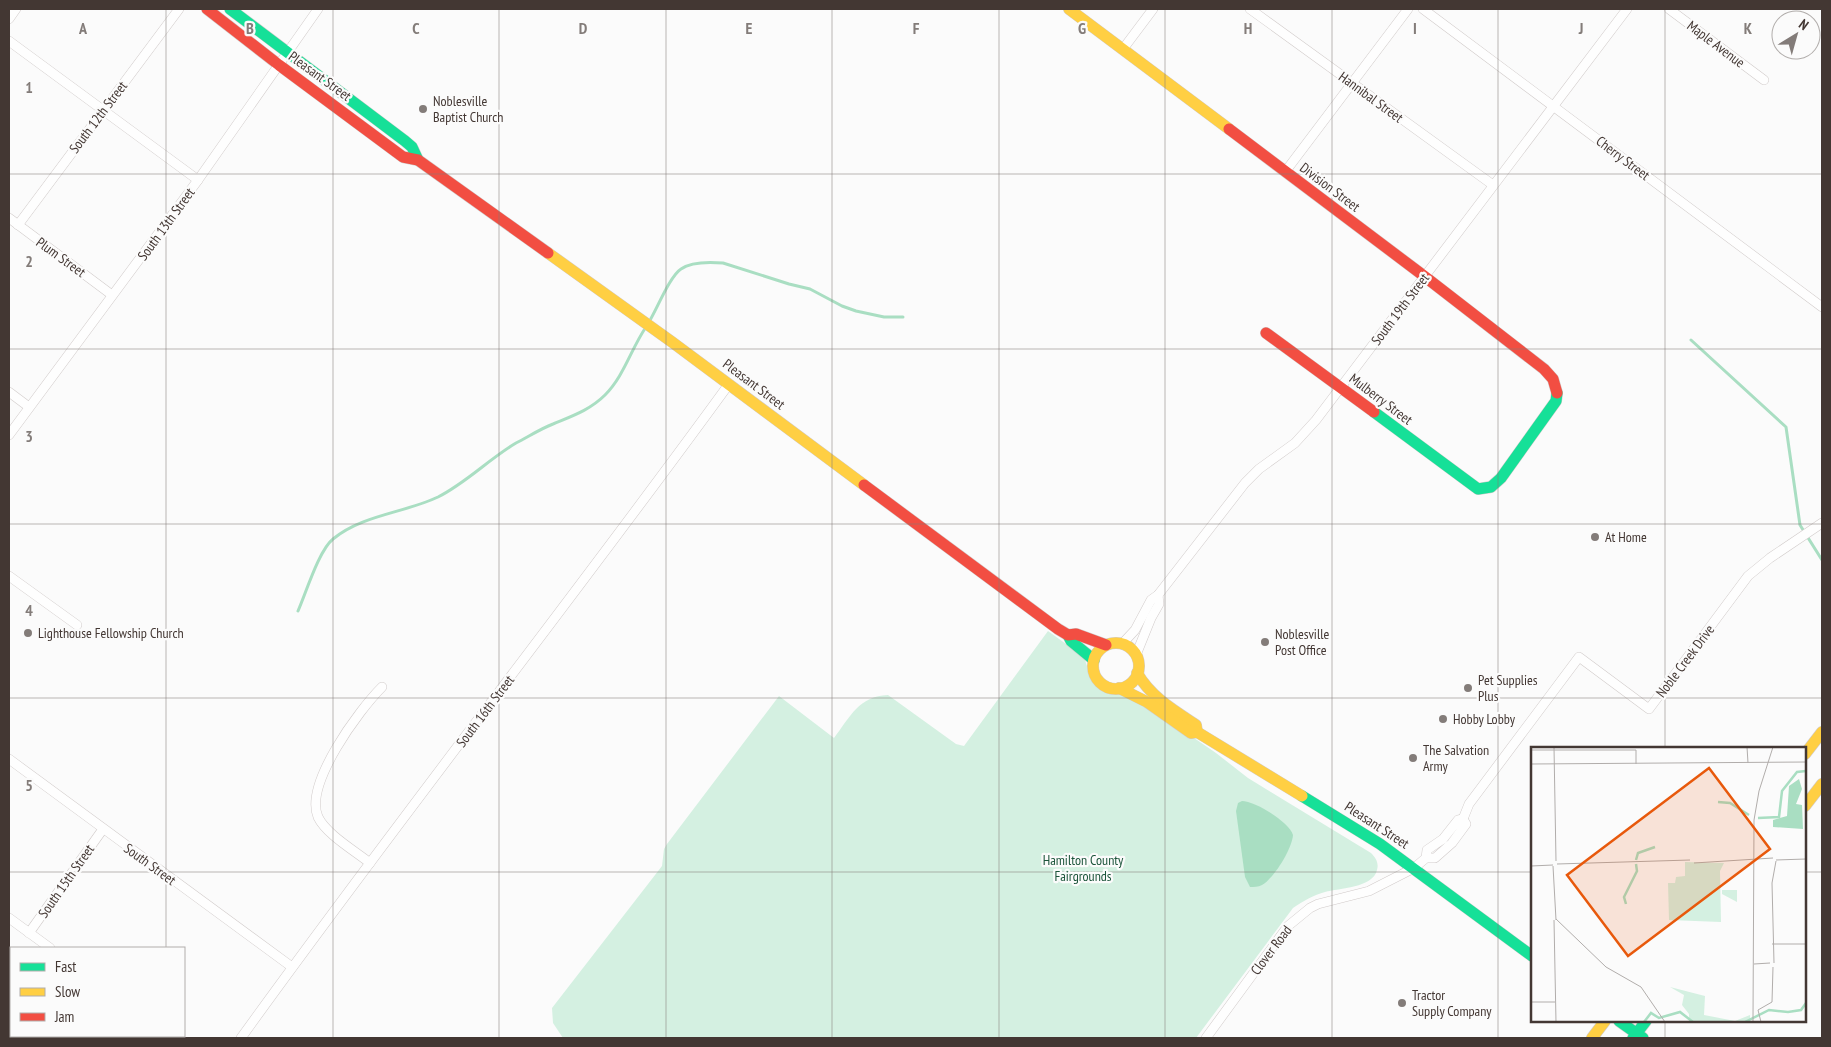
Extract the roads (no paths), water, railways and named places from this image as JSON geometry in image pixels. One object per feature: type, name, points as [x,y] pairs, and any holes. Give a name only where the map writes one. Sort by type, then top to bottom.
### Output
[{"type":"main road","name":"Pleasant Street","points":[[207,9],[403,157],[418,160],[730,384],[1068,635],[1071,641],[1094,660]]},
{"type":"main road","name":"Pleasant Street","points":[[230,9],[412,147],[418,160]]},
{"type":"main road","name":"Division Street","points":[[1069,9],[1424,276],[1549,373],[1556,387],[1556,401],[1501,478],[1491,487],[1478,489]]},
{"type":"main road","name":"Mulberry Street","points":[[1266,332],[1478,489]]},
{"type":"main road","name":"Pleasant Street","points":[[1068,635],[1076,634],[1106,645]]},
{"type":"main road","points":[[1122,644],[1128,646],[1136,655],[1138,673],[1132,682],[1119,688],[1104,685],[1095,674],[1094,660],[1097,653],[1106,645],[1122,644]]},
{"type":"main road","name":"Pleasant Street","points":[[1138,673],[1149,692],[1158,701],[1196,725],[1197,732]]},
{"type":"main road","name":"Pleasant Street","points":[[1119,688],[1147,702],[1191,733],[1197,732],[1363,833],[1414,868],[1531,955]]},
{"type":"main road","points":[[1806,753],[1822,732]]},
{"type":"main road","points":[[1806,805],[1822,784]]},
{"type":"main road","points":[[1592,1038],[1604,1022]]},
{"type":"main road","points":[[1620,1022],[1638,1037],[1646,1022]]},
{"type":"street","points":[[9,19],[16,9]]},
{"type":"street","name":"South 12th Street","points":[[18,225],[179,9]]},
{"type":"street","name":"South 13th Street","points":[[9,436],[198,180],[318,9]]},
{"type":"street","points":[[1123,49],[1153,9]]},
{"type":"street","name":"Hannibal Street","points":[[1250,9],[1493,185]]},
{"type":"street","points":[[1285,172],[1408,9]]},
{"type":"street","name":"Cherry Street","points":[[1423,9],[1822,307]]},
{"type":"street","name":"South 19th Street","points":[[1122,644],[1135,630],[1151,600],[1158,595],[1245,483],[1259,469],[1303,435],[1341,388],[1627,9]]},
{"type":"street","name":"Maple Avenue","points":[[1669,9],[1764,80]]},
{"type":"street","points":[[9,41],[198,180]]},
{"type":"street","name":"Plum Street","points":[[9,218],[112,295]]},
{"type":"street","name":"South 16th Street","points":[[241,1038],[730,384]]},
{"type":"street","points":[[9,392],[30,407]]},
{"type":"street","name":"Noble Creek Drive","points":[[1414,868],[1426,858],[1435,858],[1452,843],[1466,824],[1463,819],[1469,804],[1579,657],[1649,709],[1748,576],[1770,558],[1822,523]]},
{"type":"street","points":[[9,576],[77,624]]},
{"type":"street","name":"South 19th Street","points":[[1136,655],[1151,618],[1160,604],[1158,595]]},
{"type":"street","points":[[370,863],[325,828],[318,817],[315,800],[318,786],[342,738],[355,718],[382,687]]},
{"type":"street","name":"South Street","points":[[9,759],[292,968]]},
{"type":"street","name":"South 15th Street","points":[[29,933],[103,829]]},
{"type":"street","name":"Clover Road","points":[[1206,1038],[1284,931],[1301,914],[1318,904],[1369,891],[1414,868]]},
{"type":"street","points":[[9,918],[49,947]]},
{"type":"waterway","points":[[649,322],[668,285],[677,273],[685,266],[707,262],[723,263],[810,289],[842,306],[856,311],[884,317],[903,317]]},
{"type":"waterway","points":[[298,611],[318,562],[333,539],[344,531],[370,519],[438,497],[458,485],[516,443],[543,428],[593,405],[612,388],[646,327]]},
{"type":"waterway","points":[[1691,340],[1786,427],[1800,525],[1822,560]]},
{"type":"place","name":"Noblesville Baptist Church","points":[[423,109]]},
{"type":"place","name":"At Home","points":[[1595,537]]},
{"type":"place","name":"Lighthouse Fellowship Church","points":[[28,633]]},
{"type":"place","name":"Noblesville Post Office","points":[[1265,642]]},
{"type":"place","name":"Pet Supplies Plus","points":[[1468,688]]},
{"type":"place","name":"Hobby Lobby","points":[[1443,719]]},
{"type":"place","name":"The Salvation Army","points":[[1413,758]]},
{"type":"place","name":"Tractor Supply Company","points":[[1402,1003]]},
{"type":"park label","name":"Hamilton County Fairgrounds","points":[[1083,868]]}]
